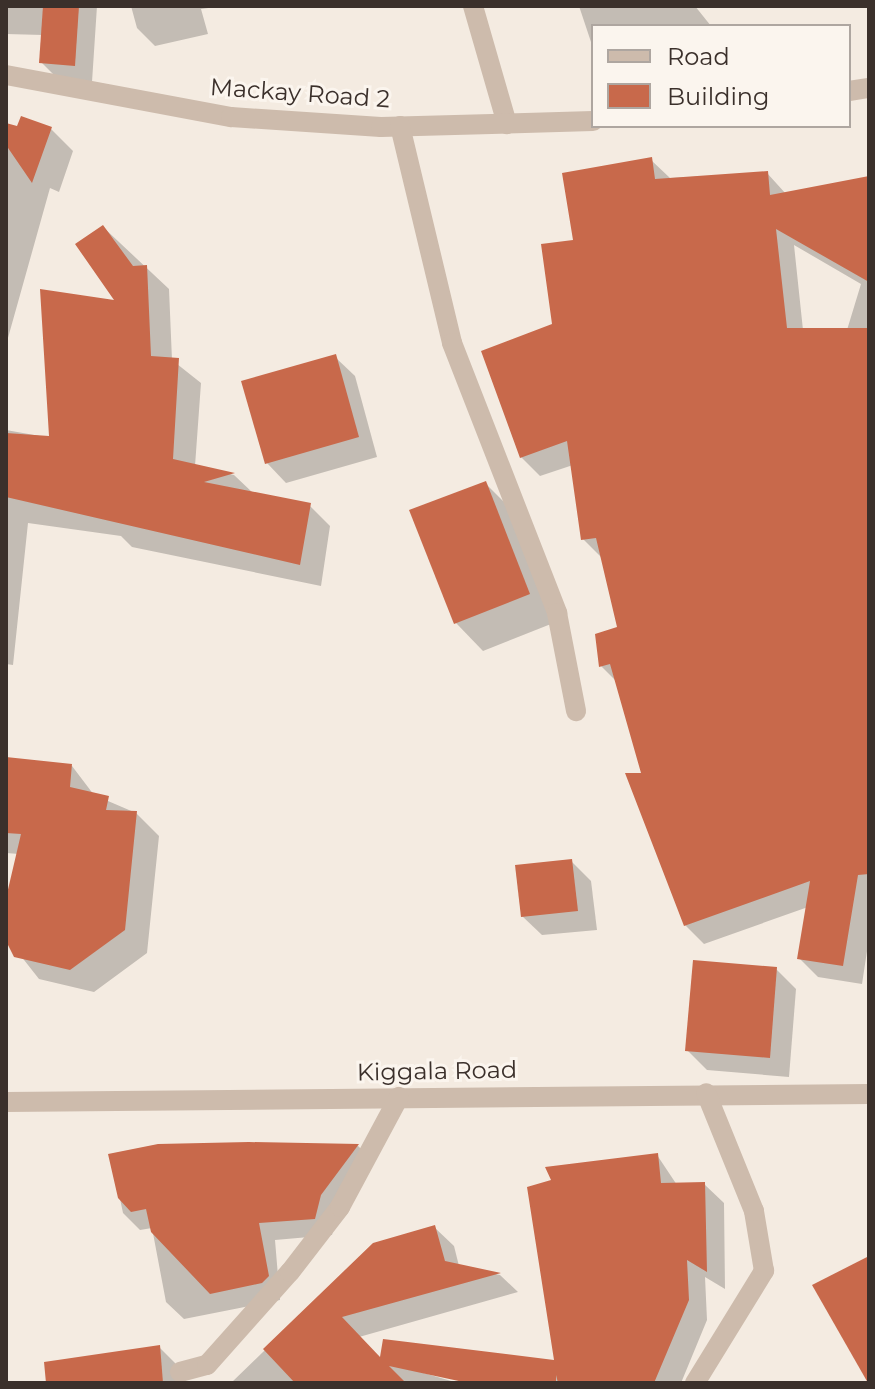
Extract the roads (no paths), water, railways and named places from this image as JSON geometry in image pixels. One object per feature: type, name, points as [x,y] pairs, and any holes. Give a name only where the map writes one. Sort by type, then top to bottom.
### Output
[{"type":"street","points":[[473,6],[507,124]]},
{"type":"street","name":"Mackay Road 2","points":[[6,75],[231,117],[400,126],[591,121]]},
{"type":"street","points":[[400,126],[452,343],[557,613],[576,711]]},
{"type":"street","points":[[695,1383],[764,1271],[754,1211],[706,1093]]},
{"type":"street","name":"Kiggala Road","points":[[6,1102],[706,1093],[869,1094]]},
{"type":"street","points":[[180,1372],[207,1365],[290,1272],[340,1207],[399,1097]]}]
